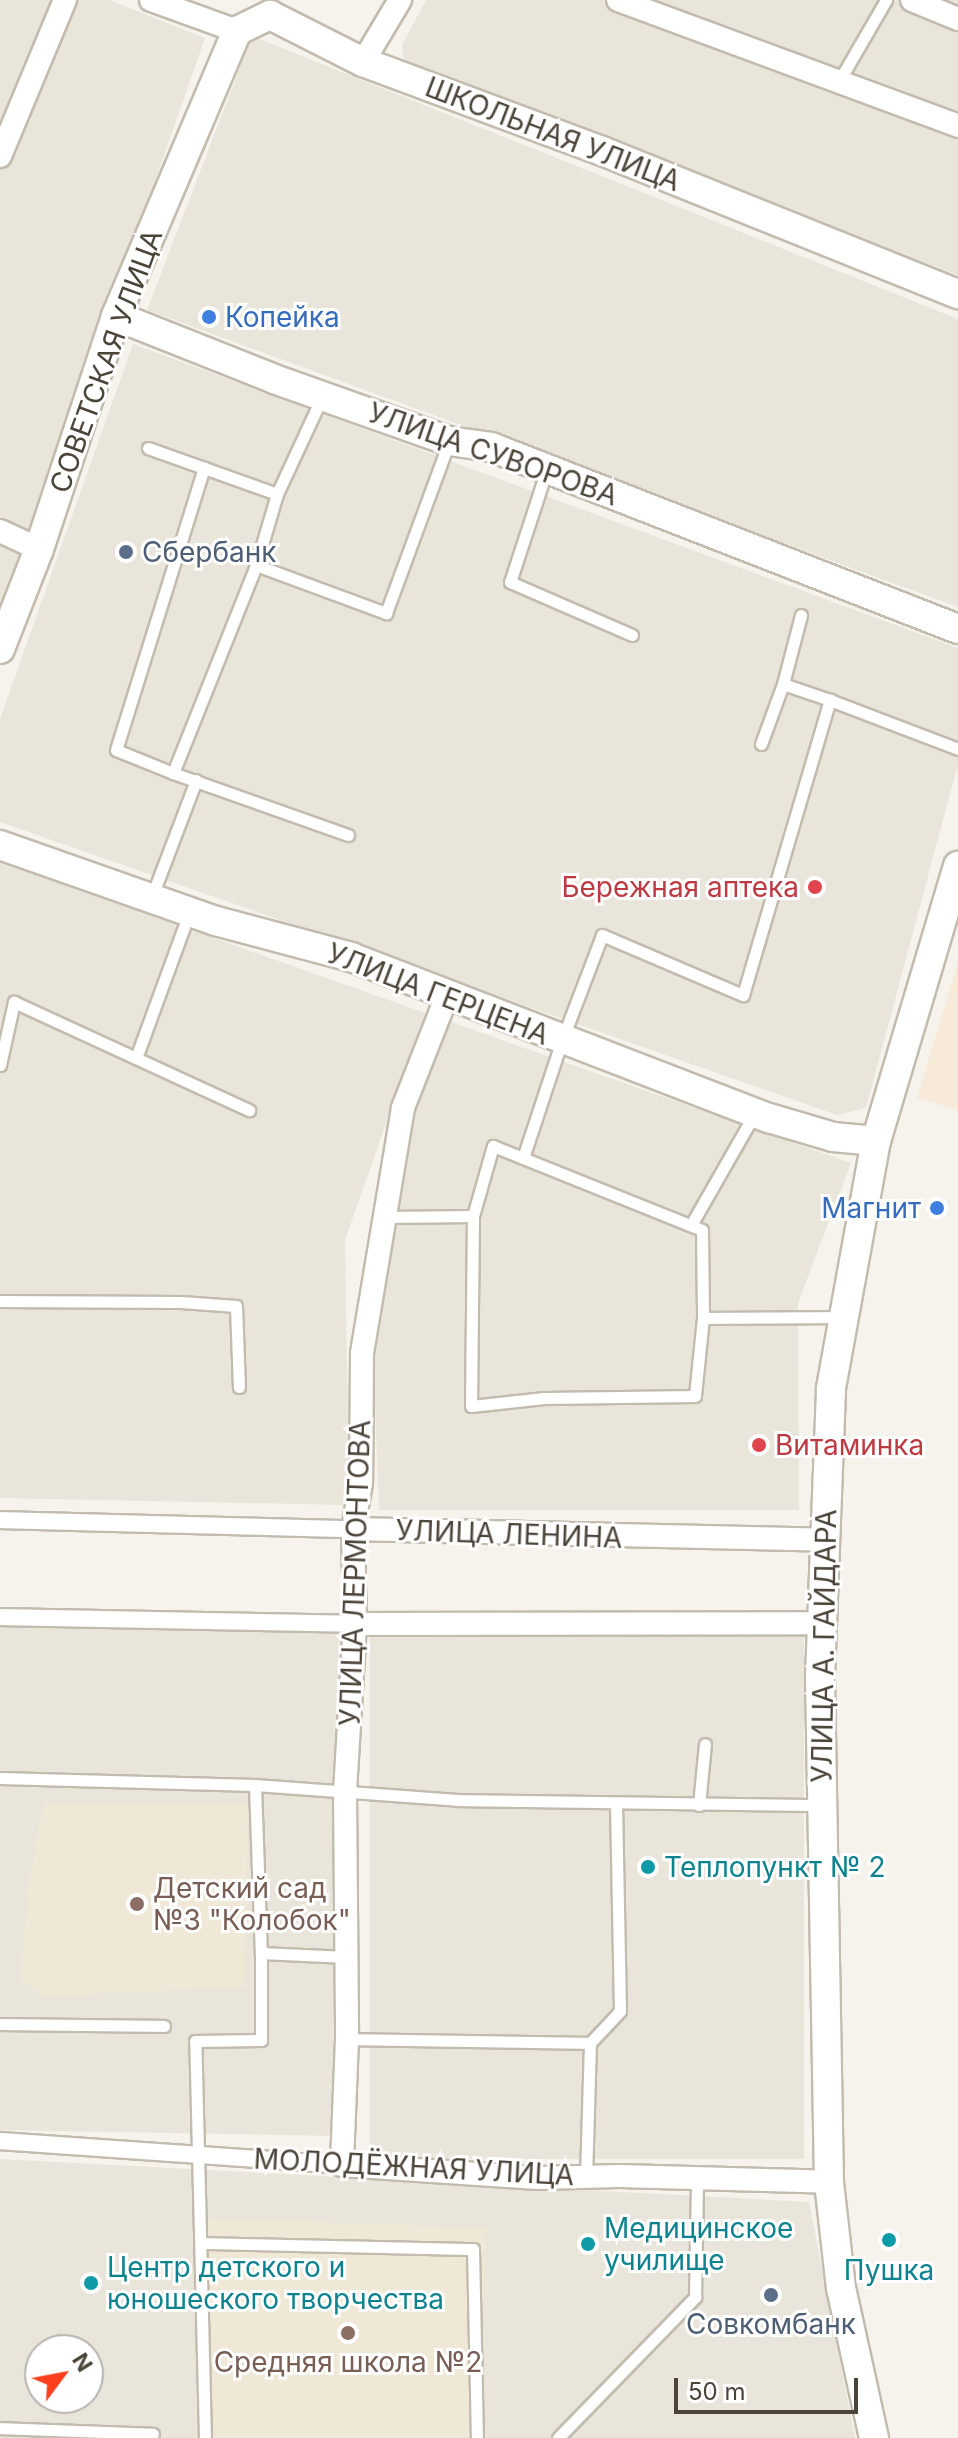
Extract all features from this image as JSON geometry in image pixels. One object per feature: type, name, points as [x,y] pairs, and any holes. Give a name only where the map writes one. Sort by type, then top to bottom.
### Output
[{"type":"street","points":[[0,156],[65,0]]},
{"type":"street","points":[[151,0],[237,31]]},
{"type":"street","points":[[363,62],[400,0]]},
{"type":"street","points":[[618,0],[958,126]]},
{"type":"street","points":[[912,0],[958,19]]},
{"type":"street","name":"ШКОЛЬНАЯ УЛИЦА","points":[[237,31],[270,15],[363,62],[602,151],[958,294]]},
{"type":"street","name":"СОВЕТСКАЯ УЛИЦА","points":[[0,649],[39,549],[116,316],[237,31]]},
{"type":"street","name":"УЛИЦА СУВОРОВА","points":[[116,316],[274,379],[449,441],[491,447],[958,629]]},
{"type":"street","points":[[0,531],[39,549]]},
{"type":"street","name":"УЛИЦА ГЕРЦЕНА","points":[[0,845],[190,913],[351,957],[755,1112],[833,1137],[876,1141]]},
{"type":"street","name":"УЛИЦА А. ГАЙДАРА","points":[[874,2438],[841,2288],[829,2182],[820,1677],[831,1388],[876,1141],[958,866]]},
{"type":"street","name":"УЛИЦА ЛЕРМОНТОВА","points":[[342,2165],[347,2039],[345,1792],[355,1624],[353,1529],[361,1483],[362,1354],[403,1108],[448,993]]},
{"type":"street","name":"УЛИЦА ЛЕНИНА","points":[[0,1520],[826,1540]]},
{"type":"street","points":[[0,1617],[355,1624],[824,1623]]},
{"type":"street","name":"МОЛОДЁЖНАЯ УЛИЦА","points":[[0,2141],[538,2178],[829,2182]]},
{"type":"lane","points":[[839,81],[886,0]]},
{"type":"lane","points":[[173,773],[256,565],[277,494],[323,395]]},
{"type":"lane","points":[[256,565],[386,613],[449,441]]},
{"type":"lane","points":[[148,448],[277,494]]},
{"type":"lane","points":[[204,467],[116,750],[348,835]]},
{"type":"lane","points":[[547,469],[510,582],[632,635]]},
{"type":"lane","points":[[761,744],[783,684],[801,615]]},
{"type":"lane","points":[[783,684],[958,749]]},
{"type":"lane","points":[[523,1158],[562,1040],[602,935],[743,995],[830,700]]},
{"type":"lane","points":[[151,900],[196,780]]},
{"type":"lane","points":[[136,1058],[190,913]]},
{"type":"lane","points":[[0,1065],[14,1002],[249,1110]]},
{"type":"lane","points":[[691,1225],[755,1112]]},
{"type":"lane","points":[[493,1146],[702,1230],[703,1318],[695,1396],[544,1398],[471,1406],[473,1216],[493,1146]]},
{"type":"lane","points":[[384,1217],[473,1216]]},
{"type":"lane","points":[[0,1301],[181,1302],[236,1306],[239,1387]]},
{"type":"lane","points":[[703,1318],[844,1317]]},
{"type":"lane","points":[[699,1805],[705,1744]]},
{"type":"lane","points":[[0,1778],[255,1785],[457,1800],[822,1805]]},
{"type":"lane","points":[[205,2438],[203,2243],[195,2041],[261,2040],[255,1785]]},
{"type":"lane","points":[[586,2177],[590,2043],[620,2011],[616,1803]]},
{"type":"lane","points":[[261,1953],[347,1957]]},
{"type":"lane","points":[[0,2024],[164,2026]]},
{"type":"lane","points":[[347,2039],[590,2043]]},
{"type":"lane","points":[[558,2438],[695,2297],[697,2178]]},
{"type":"lane","points":[[203,2243],[473,2249],[477,2438]]},
{"type":"lane","points":[[0,2428],[36,2433],[153,2434]]},
{"type":"shaded area","points":[[0,0],[109,0],[205,38],[36,522],[0,610]]},
{"type":"shaded area","points":[[426,0],[958,0],[958,275],[405,67],[402,45]]},
{"type":"shaded area","points":[[252,36],[958,319],[958,607],[147,310]]},
{"type":"shaded area","points":[[133,344],[958,648],[958,764],[866,1108],[837,1115],[0,822],[0,719]]},
{"type":"shaded area","points":[[0,862],[425,1013],[345,1240],[349,1505],[0,1498]]},
{"type":"shaded area","points":[[958,962],[958,1110],[917,1098]]},
{"type":"shaded area","points":[[448,1021],[851,1163],[798,1303],[799,1510],[379,1510],[369,1246]]},
{"type":"shaded area","points":[[0,1626],[346,1632],[337,2136],[0,2130]]},
{"type":"shaded area","points":[[370,1633],[804,1633],[804,2159],[370,2159]]},
{"type":"shaded area","name":"Детский сад №3 \"Колобок\"","points":[[44,1803],[248,1805],[245,1987],[44,1996],[20,1979],[29,1882]]},
{"type":"shaded area","points":[[0,2159],[809,2202],[855,2438],[0,2438]]},
{"type":"shaded area","name":"Средняя школа №2","points":[[202,2218],[486,2228],[478,2438],[194,2438]]},
{"type":"place","name":"Копейка","points":[[209,317]]},
{"type":"place","name":"Сбербанк","points":[[126,552]]},
{"type":"place","name":"Бережная аптека","points":[[815,887]]},
{"type":"place","name":"Магнит","points":[[937,1208]]},
{"type":"place","name":"Витаминка","points":[[759,1445]]},
{"type":"place","name":"Теплопункт № 2","points":[[648,1867]]},
{"type":"place","name":"Детский сад №3 \"Колобок\"","points":[[137,1904]]},
{"type":"place","name":"Пушка","points":[[889,2240]]},
{"type":"place","name":"Медицинское училище","points":[[588,2244]]},
{"type":"place","name":"Центр детского и юношеского творчества","points":[[91,2283]]},
{"type":"place","name":"Совкомбанк","points":[[771,2295]]},
{"type":"place","name":"Средняя школа №2","points":[[348,2333]]}]
